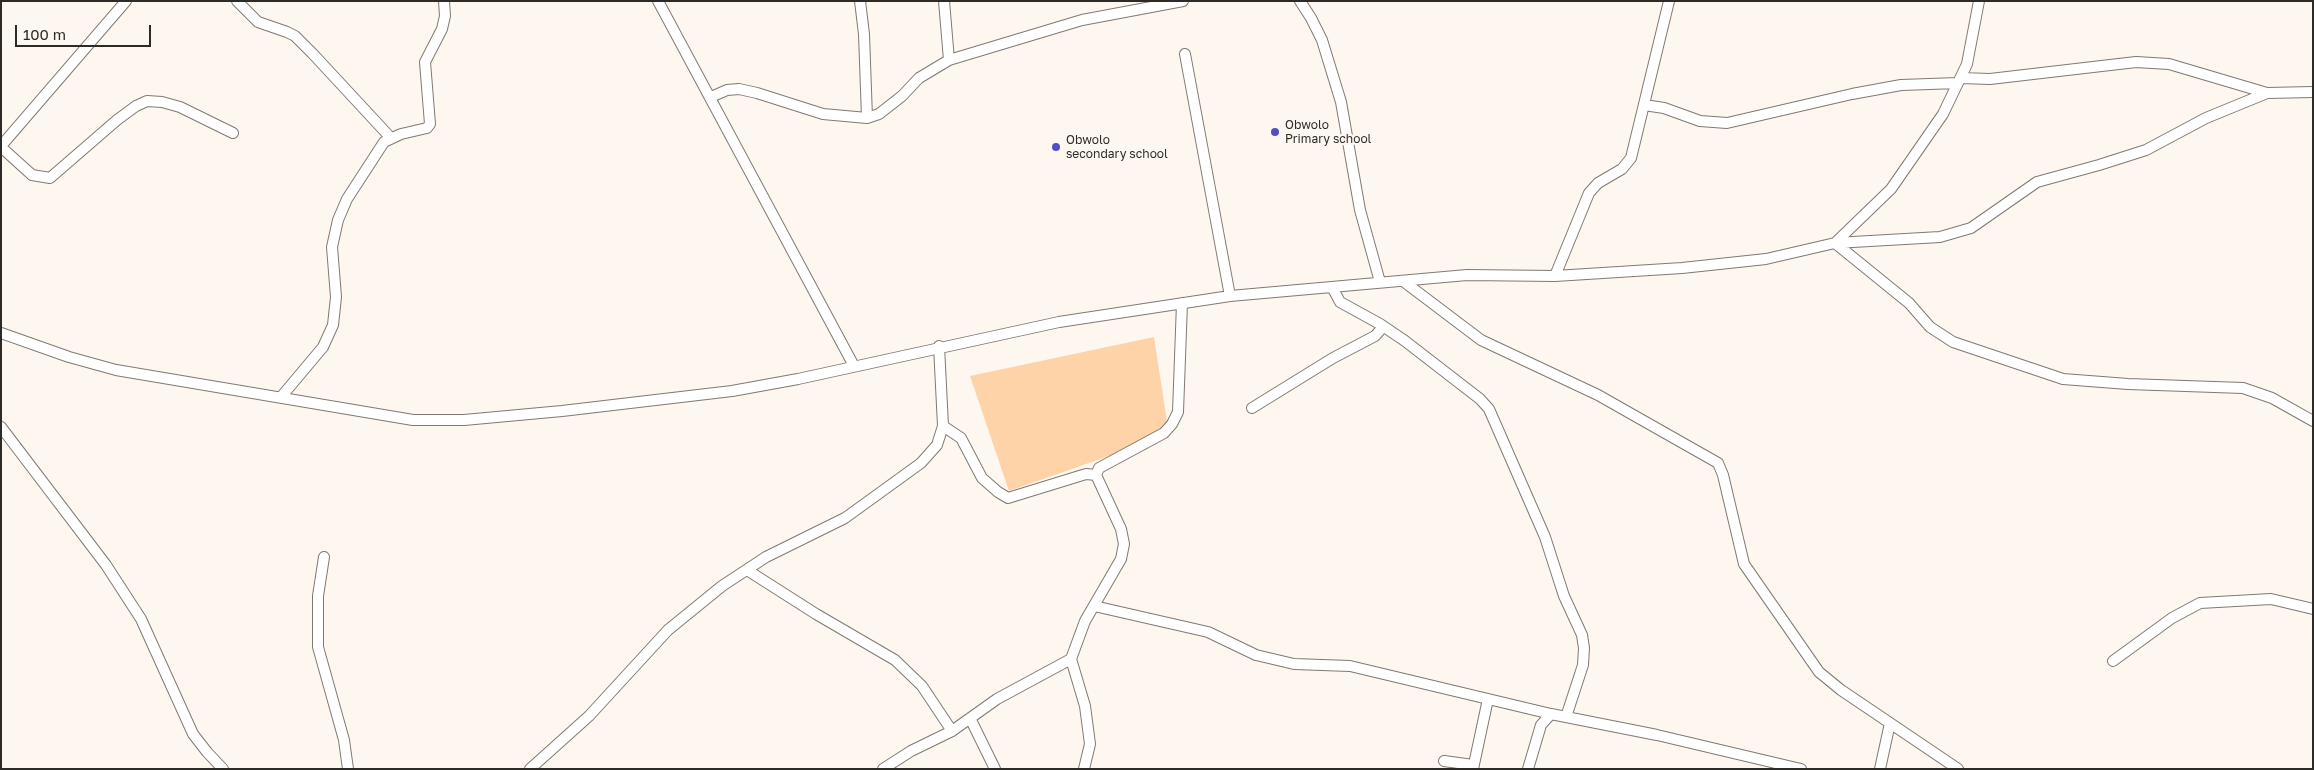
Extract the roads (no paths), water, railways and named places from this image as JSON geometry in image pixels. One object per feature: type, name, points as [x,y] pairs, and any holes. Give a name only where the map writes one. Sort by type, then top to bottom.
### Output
[{"type":"street","points":[[126,1],[1,146],[32,175],[50,178],[117,120],[136,106],[147,101],[162,102],[180,107],[233,133]]},
{"type":"street","points":[[237,1],[258,22],[288,32],[294,36],[390,137]]},
{"type":"street","points":[[281,397],[323,347],[333,325],[336,297],[332,247],[338,220],[347,199],[384,142],[390,137],[427,128],[430,124],[425,62],[442,29],[445,16],[444,1]]},
{"type":"street","points":[[658,1],[711,96],[854,366]]},
{"type":"street","points":[[860,1],[864,34],[867,118]]},
{"type":"street","points":[[944,1],[949,60]]},
{"type":"street","points":[[711,96],[728,90],[739,89],[823,114],[867,118],[879,114],[902,96],[919,78],[949,60],[1082,20],[1183,1]]},
{"type":"street","points":[[1300,1],[1322,40],[1341,102],[1360,210],[1380,282]]},
{"type":"street","points":[[1555,276],[1590,193],[1598,183],[1622,169],[1631,158],[1669,1]]},
{"type":"street","points":[[1835,243],[1891,189],[1943,114],[1967,64],[1979,1]]},
{"type":"street","points":[[1185,54],[1230,296]]},
{"type":"street","points":[[1644,105],[1664,108],[1700,121],[1727,123],[1860,92],[1901,85],[1960,81],[2136,62],[2169,64],[2267,93],[2313,92]]},
{"type":"street","points":[[1,333],[69,357],[116,370],[413,420],[464,420],[562,411],[732,391],[1059,322],[1230,296],[1467,275],[1555,276],[1682,268],[1766,259],[1835,243],[1940,237],[1971,228],[2037,182],[2146,150],[2206,118],[2267,93]]},
{"type":"street","points":[[1835,243],[1909,303],[1930,327],[1953,342],[2063,379],[2128,384],[2243,388],[2272,398],[2313,420]]},
{"type":"street","points":[[1403,281],[1481,340],[1598,395],[1718,463],[1724,475],[1744,564],[1819,672],[1841,690],[1958,769]]},
{"type":"street","points":[[1332,287],[1340,302],[1384,327],[1480,399],[1489,409],[1545,537],[1564,596],[1582,635],[1584,648],[1583,665],[1566,717]]},
{"type":"street","points":[[1084,769],[1090,744],[1085,706],[1071,659],[1085,621],[1121,559],[1124,544],[1121,529],[1096,475],[1099,468],[1164,433],[1172,424],[1178,412],[1182,303]]},
{"type":"street","points":[[1252,408],[1334,358],[1375,336],[1384,327]]},
{"type":"street","points":[[530,769],[589,716],[668,630],[722,586],[766,557],[845,518],[921,463],[936,445],[943,426],[939,346]]},
{"type":"street","points":[[943,426],[961,438],[982,478],[1008,498],[1086,474],[1096,475]]},
{"type":"street","points":[[1,428],[106,565],[141,619],[193,734],[223,769]]},
{"type":"street","points":[[324,557],[318,596],[318,647],[344,740],[348,769]]},
{"type":"street","points":[[747,570],[816,614],[895,660],[922,686],[952,731]]},
{"type":"street","points":[[2113,662],[2172,618],[2200,603],[2271,599],[2313,609]]},
{"type":"street","points":[[1094,606],[1208,632],[1256,655],[1294,664],[1350,666],[1551,714],[1657,735],[1801,769]]},
{"type":"street","points":[[883,769],[911,751],[952,731],[997,699],[1071,659]]},
{"type":"street","points":[[1444,760],[1473,767],[1488,699]]},
{"type":"street","points":[[1528,769],[1541,725],[1551,714]]},
{"type":"street","points":[[970,718],[995,769]]},
{"type":"street","points":[[1880,769],[1890,723]]},
{"type":"place","name":"Obwolo Primary school","points":[[1275,132]]},
{"type":"place","name":"Obwolo secondary school","points":[[1056,147]]}]
